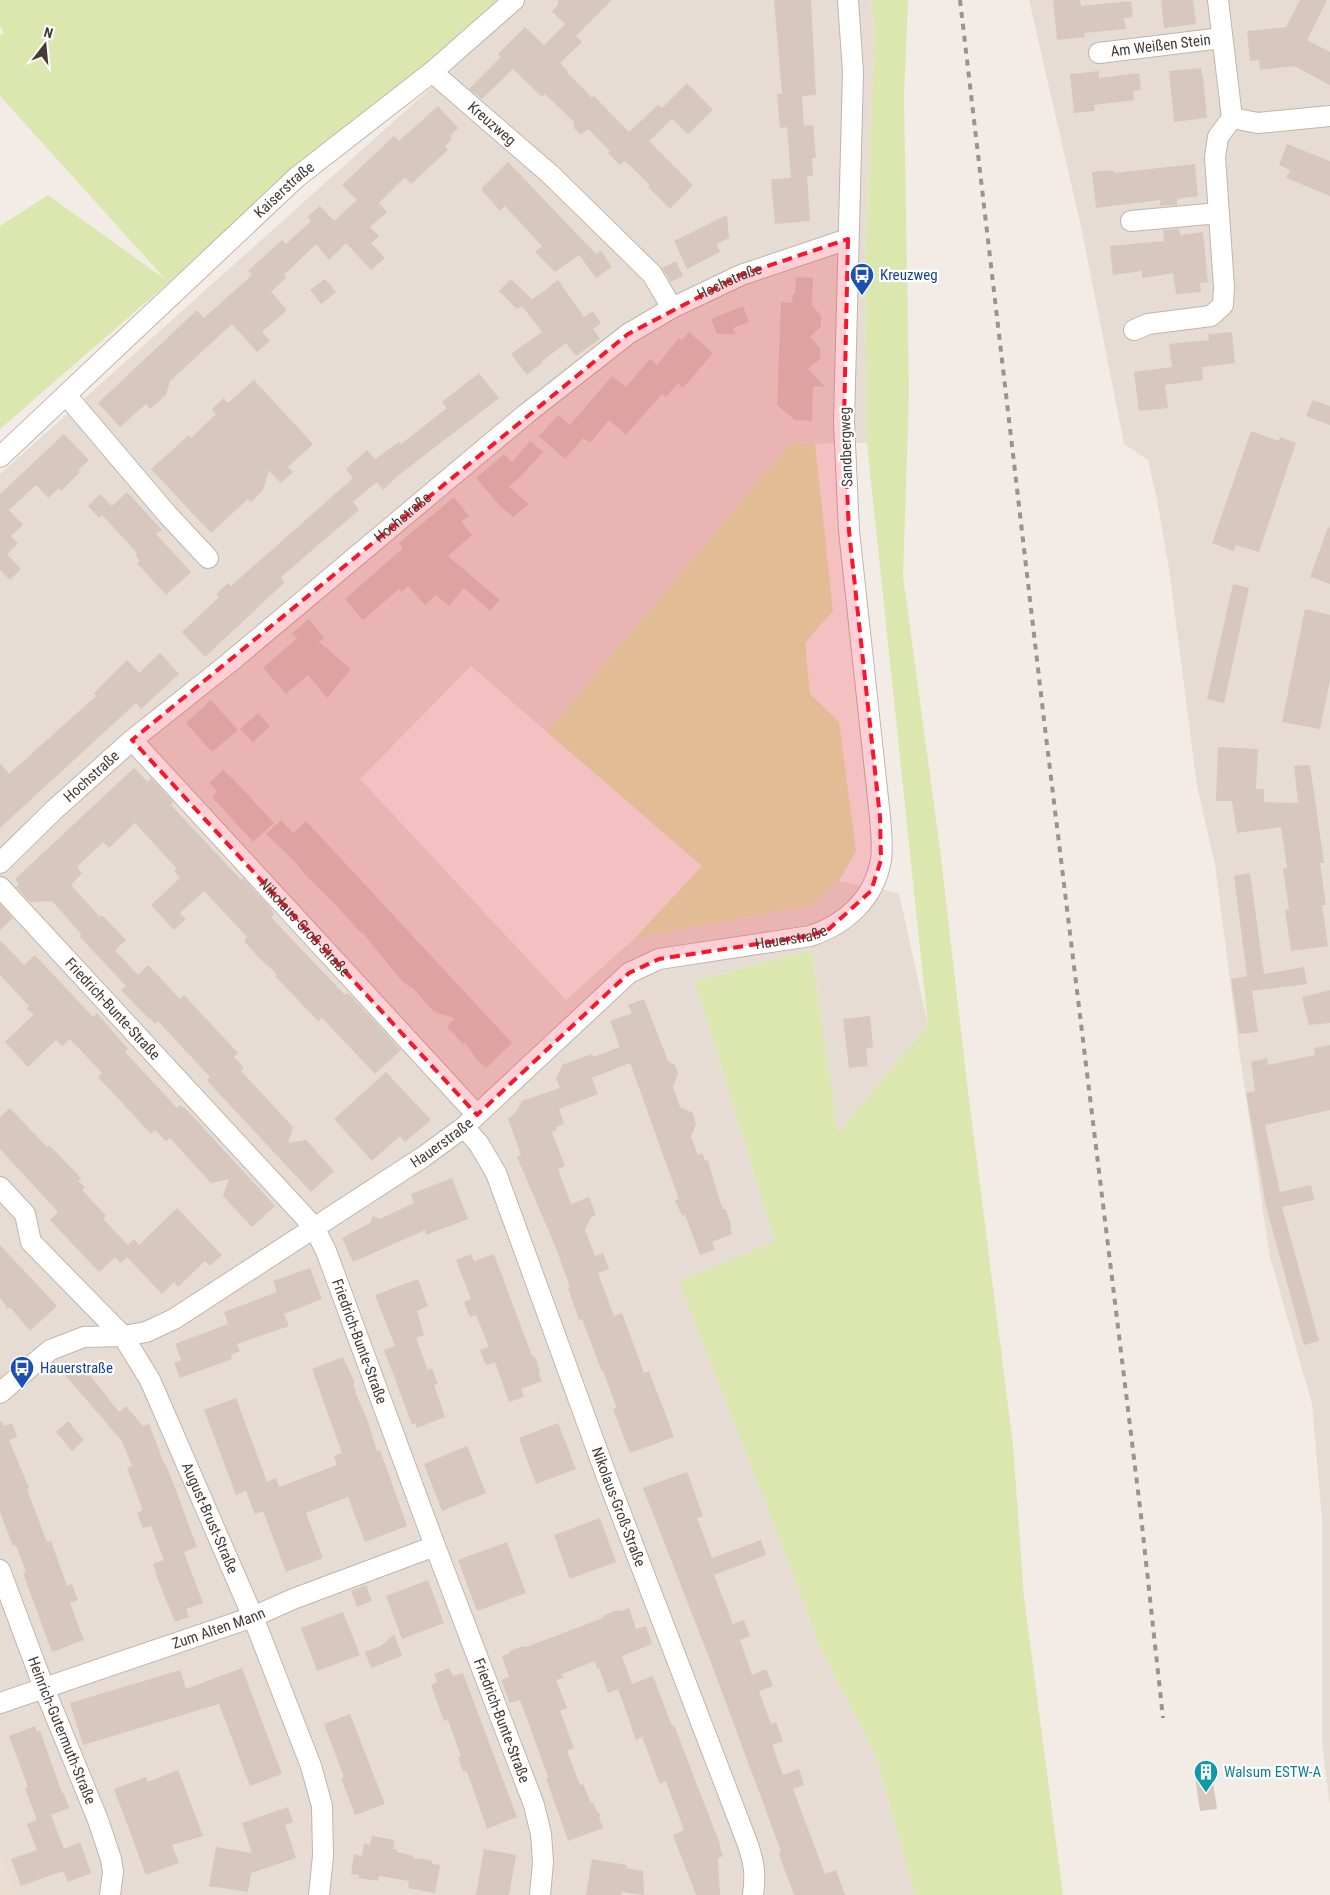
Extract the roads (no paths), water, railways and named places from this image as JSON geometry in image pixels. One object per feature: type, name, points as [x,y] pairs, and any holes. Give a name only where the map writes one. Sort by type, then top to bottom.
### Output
[{"type":"street","name":"Kaiserstraße","points":[[0,457],[297,177],[432,72],[514,0]]},
{"type":"street","name":"Sandbergweg","points":[[848,0],[853,72],[844,422],[850,531],[880,817],[881,860],[872,890]]},
{"type":"street","name":"Am Weißen Stein","points":[[1218,0],[1232,118]]},
{"type":"street","name":"Am Weißen Stein","points":[[1099,53],[1222,38]]},
{"type":"street","name":"Kreuzweg","points":[[432,72],[550,174],[652,274],[672,308]]},
{"type":"street","points":[[1134,330],[1148,324],[1211,316],[1223,305],[1224,287],[1215,157],[1218,137],[1232,118],[1258,124],[1330,116]]},
{"type":"street","points":[[1131,221],[1219,213]]},
{"type":"street","name":"Hochstraße","points":[[0,864],[54,810],[132,740],[229,663],[526,414],[628,334],[672,308],[741,275],[848,239]]},
{"type":"street","points":[[66,395],[167,514],[208,558]]},
{"type":"street","name":"Nikolaus-Groß-Straße","points":[[132,740],[471,1121],[479,1144],[496,1173],[608,1480],[747,1842],[754,1862],[754,1895]]},
{"type":"street","name":"Friedrich-Bunte-Straße","points":[[0,887],[314,1227],[326,1251],[435,1546],[534,1805],[541,1834],[543,1862],[540,1895]]},
{"type":"street","name":"Hauerstraße","points":[[0,1393],[50,1350],[84,1337],[123,1336],[146,1332],[174,1319],[423,1157],[471,1121],[629,973],[659,959],[810,936],[829,929],[848,915],[872,890]]},
{"type":"street","name":"August-Brust-Straße","points":[[0,1187],[25,1214],[31,1242],[123,1336],[150,1380],[253,1617],[312,1766],[322,1806],[323,1856],[319,1895]]},
{"type":"street","name":"Zum Alten Mann","points":[[0,1703],[253,1617],[293,1599],[435,1546]]},
{"type":"street","name":"Heinrich-Gutermuth-Straße","points":[[0,1570],[44,1688],[98,1820],[111,1859],[113,1872],[110,1895]]},
{"type":"railway","points":[[960,0],[1044,720],[1141,1516],[1163,1718]]},
{"type":"place","name":"Kreuzweg","points":[[862,296]]},
{"type":"place","name":"Hauerstraße","points":[[22,1389]]},
{"type":"place","name":"Walsum ESTW-A","points":[[1206,1793]]}]
